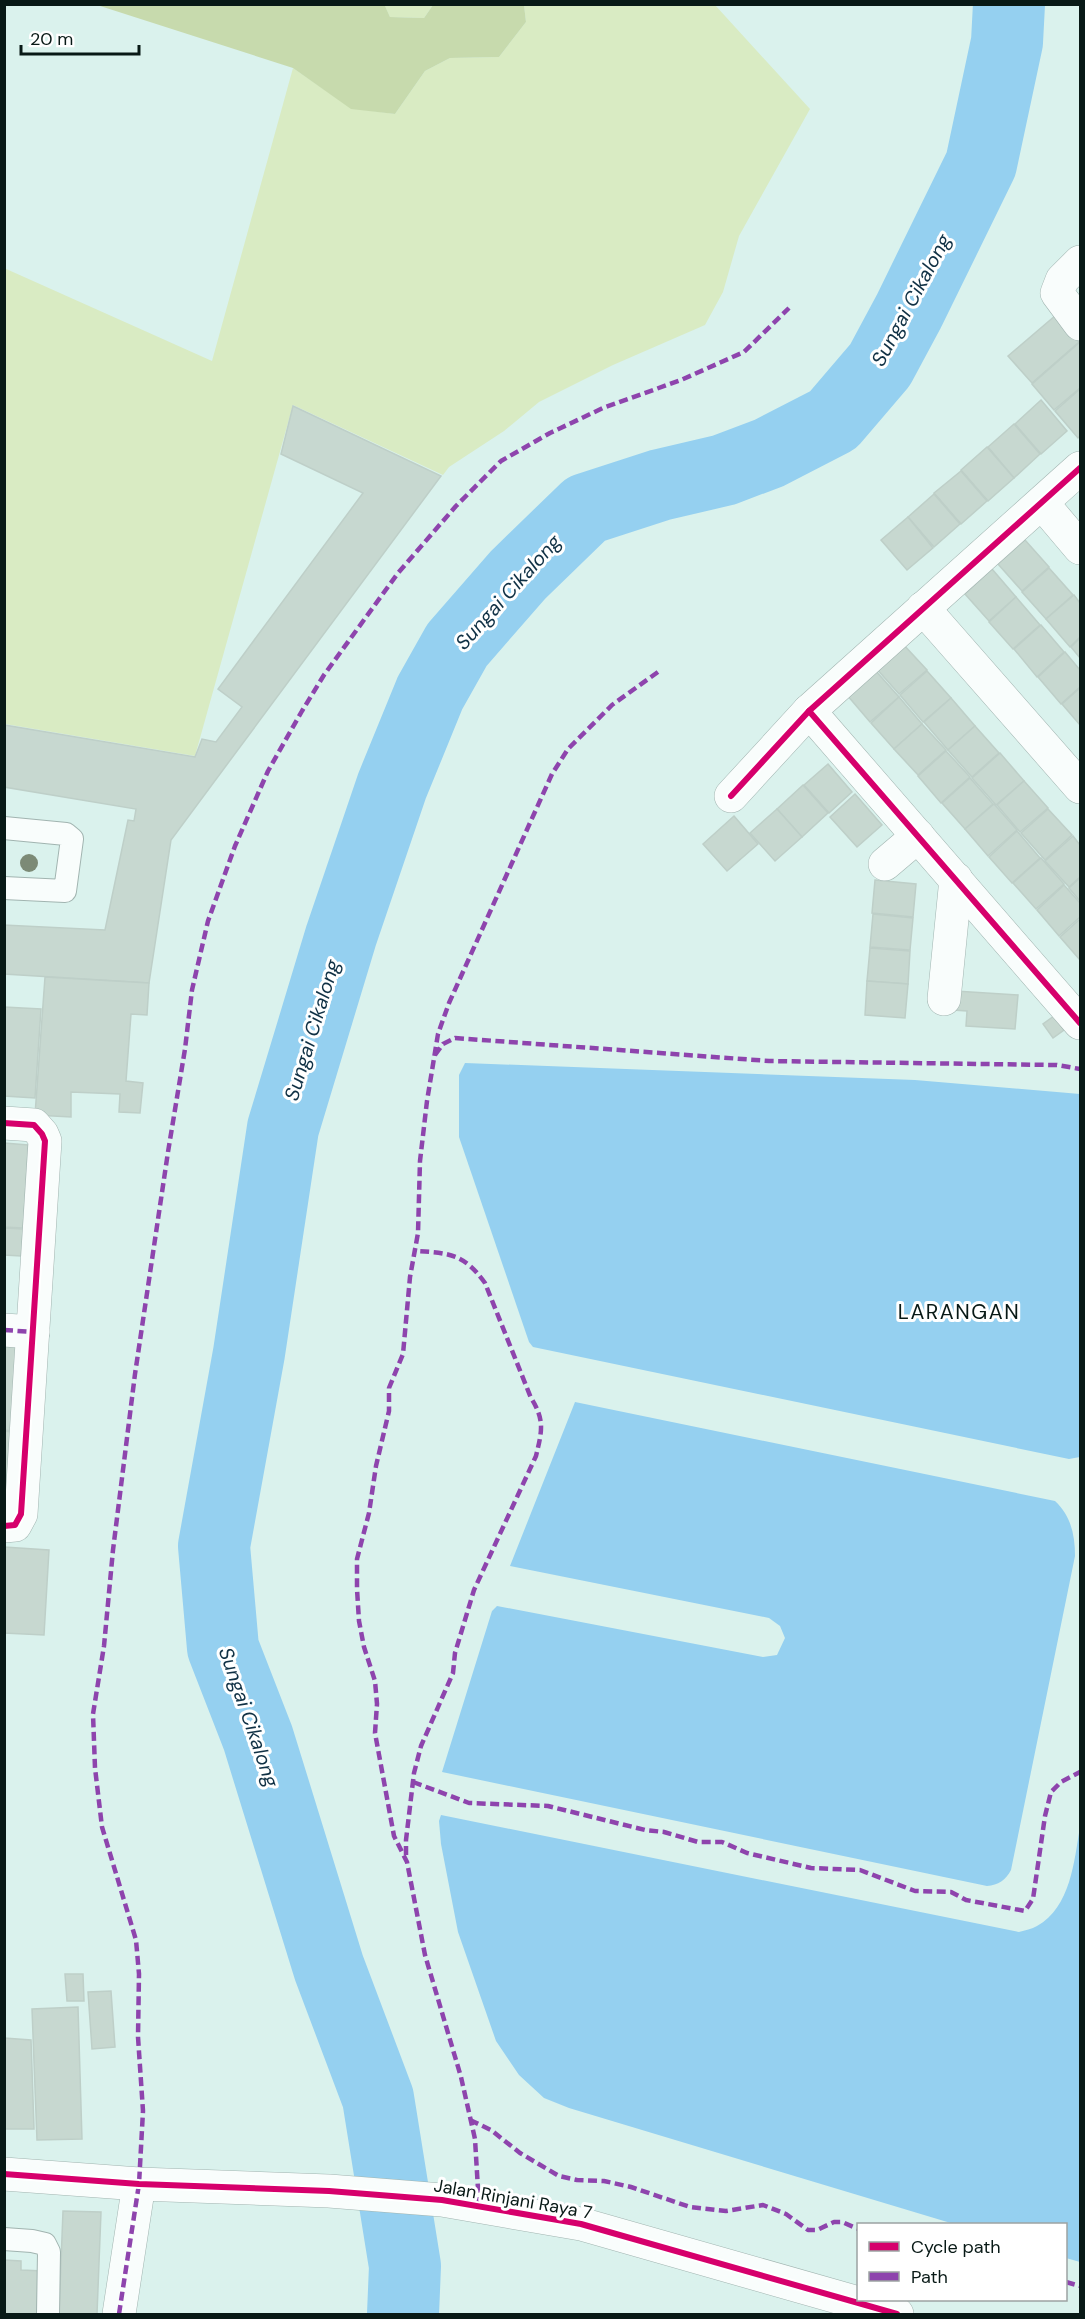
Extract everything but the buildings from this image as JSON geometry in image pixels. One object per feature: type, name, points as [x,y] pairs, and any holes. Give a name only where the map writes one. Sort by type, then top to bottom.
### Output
[{"type":"street","points":[[1080,262],[1062,280],[1057,293],[1080,324]]},
{"type":"street","points":[[731,796],[809,711],[1080,468]]},
{"type":"street","points":[[1041,503],[1080,548]]},
{"type":"street","points":[[923,608],[1080,787]]},
{"type":"street","points":[[809,711],[1080,1023]]},
{"type":"street","points":[[885,864],[918,836]]},
{"type":"street","points":[[944,999],[956,879]]},
{"type":"street","points":[[4,1123],[34,1125],[45,1141],[19,1331],[21,1514],[15,1525],[4,1526]]},
{"type":"street","name":"Jalan Rinjani Raya 7","points":[[4,2174],[139,2184],[329,2191],[442,2200],[581,2224],[897,2314]]},
{"type":"street","points":[[118,2314],[139,2184]]},
{"type":"lane","points":[[4,828],[66,834],[72,839],[65,891],[4,888]]},
{"type":"lane","points":[[4,2239],[45,2244],[49,2252],[48,2314]]},
{"type":"green space","points":[[384,4],[390,17],[424,18],[433,5],[524,5],[526,22],[499,57],[450,58],[425,71],[395,114],[351,109],[293,68],[97,5]]},
{"type":"green space","points":[[384,5],[433,5],[424,18],[390,17]]},
{"type":"green space","points":[[524,5],[715,5],[810,109],[739,236],[723,292],[705,325],[613,365],[539,402],[504,431],[449,467],[443,475],[293,405],[195,756],[5,724],[4,268],[212,361],[293,68],[351,108],[395,114],[425,71],[450,58],[499,57],[526,22]]},
{"type":"water","points":[[465,1063],[915,1080],[1080,1094],[1080,1457],[1069,1459],[533,1347],[529,1342],[459,1137],[459,1075]]},
{"type":"water","points":[[575,1402],[1055,1501],[1065,1513],[1071,1526],[1075,1556],[1011,1870],[1004,1879],[987,1886],[442,1772],[492,1611],[497,1606],[763,1657],[777,1655],[785,1638],[780,1626],[769,1618],[510,1566]]},
{"type":"water","points":[[441,1815],[1019,1932],[1031,1929],[1048,1918],[1064,1895],[1073,1868],[1080,1827],[1080,2262],[1067,2258],[1067,2223],[951,2223],[569,2108],[544,2098],[519,2075],[496,2041],[458,1932],[441,1844],[439,1821]]},
{"type":"waterway","name":"Sungai Cikalong","points":[[403,2314],[405,2266],[378,2098],[329,1968],[258,1738],[223,1648],[214,1546],[249,1353],[283,1128],[341,936],[392,786],[430,693],[457,645],[518,575],[586,509],[660,485],[724,470],[769,453],[833,420],[880,365],[981,164],[1007,42],[1009,4]]},
{"type":"marked path","points":[[119,2314],[139,2184],[143,2111],[138,2037],[139,1974],[136,1940],[102,1827],[95,1768],[93,1714],[104,1646],[113,1550],[135,1374],[192,990],[208,921],[235,846],[268,771],[302,711],[324,675],[398,573],[456,506],[501,461],[550,433],[603,408],[681,380],[744,352],[789,308]]},
{"type":"marked path","points":[[479,2206],[475,2139],[461,2077],[425,1955],[407,1862],[394,1836],[375,1733],[377,1704],[375,1681],[364,1647],[359,1621],[357,1559],[369,1513],[376,1466],[389,1411],[389,1388],[403,1354],[410,1277],[418,1233],[420,1161],[438,1034],[449,1003],[552,774],[568,749],[612,705],[658,672]]},
{"type":"marked path","points":[[435,1055],[443,1044],[455,1038],[769,1061],[1057,1065],[1080,1069]]},
{"type":"marked path","points":[[406,1855],[414,1773],[421,1746],[453,1673],[455,1653],[474,1590],[536,1456],[541,1426],[539,1413],[485,1283],[470,1266],[455,1257],[416,1251]]},
{"type":"marked path","points":[[4,1330],[33,1332]]},
{"type":"marked path","points":[[413,1782],[469,1803],[548,1806],[698,1842],[722,1842],[747,1853],[811,1868],[860,1870],[915,1891],[951,1892],[966,1900],[1025,1911],[1033,1899],[1045,1816],[1051,1792],[1061,1782],[1080,1772]]},
{"type":"marked path","points":[[470,2120],[491,2130],[520,2153],[559,2176],[577,2180],[604,2181],[631,2187],[690,2207],[726,2211],[763,2205],[786,2214],[808,2230],[817,2230],[834,2222],[842,2222],[857,2229]]},
{"type":"marked path","points":[[1067,2282],[1080,2286]]},
{"type":"cycle path","points":[[731,796],[809,711],[1080,468]]},
{"type":"cycle path","points":[[809,711],[1080,1023]]},
{"type":"cycle path","points":[[4,1123],[34,1125],[45,1141],[21,1514],[15,1525],[4,1526]]},
{"type":"cycle path","points":[[4,2174],[139,2184],[329,2191],[442,2200],[581,2224],[897,2314]]},
{"type":"district","name":"LARANGAN","points":[[959,1312]]}]
